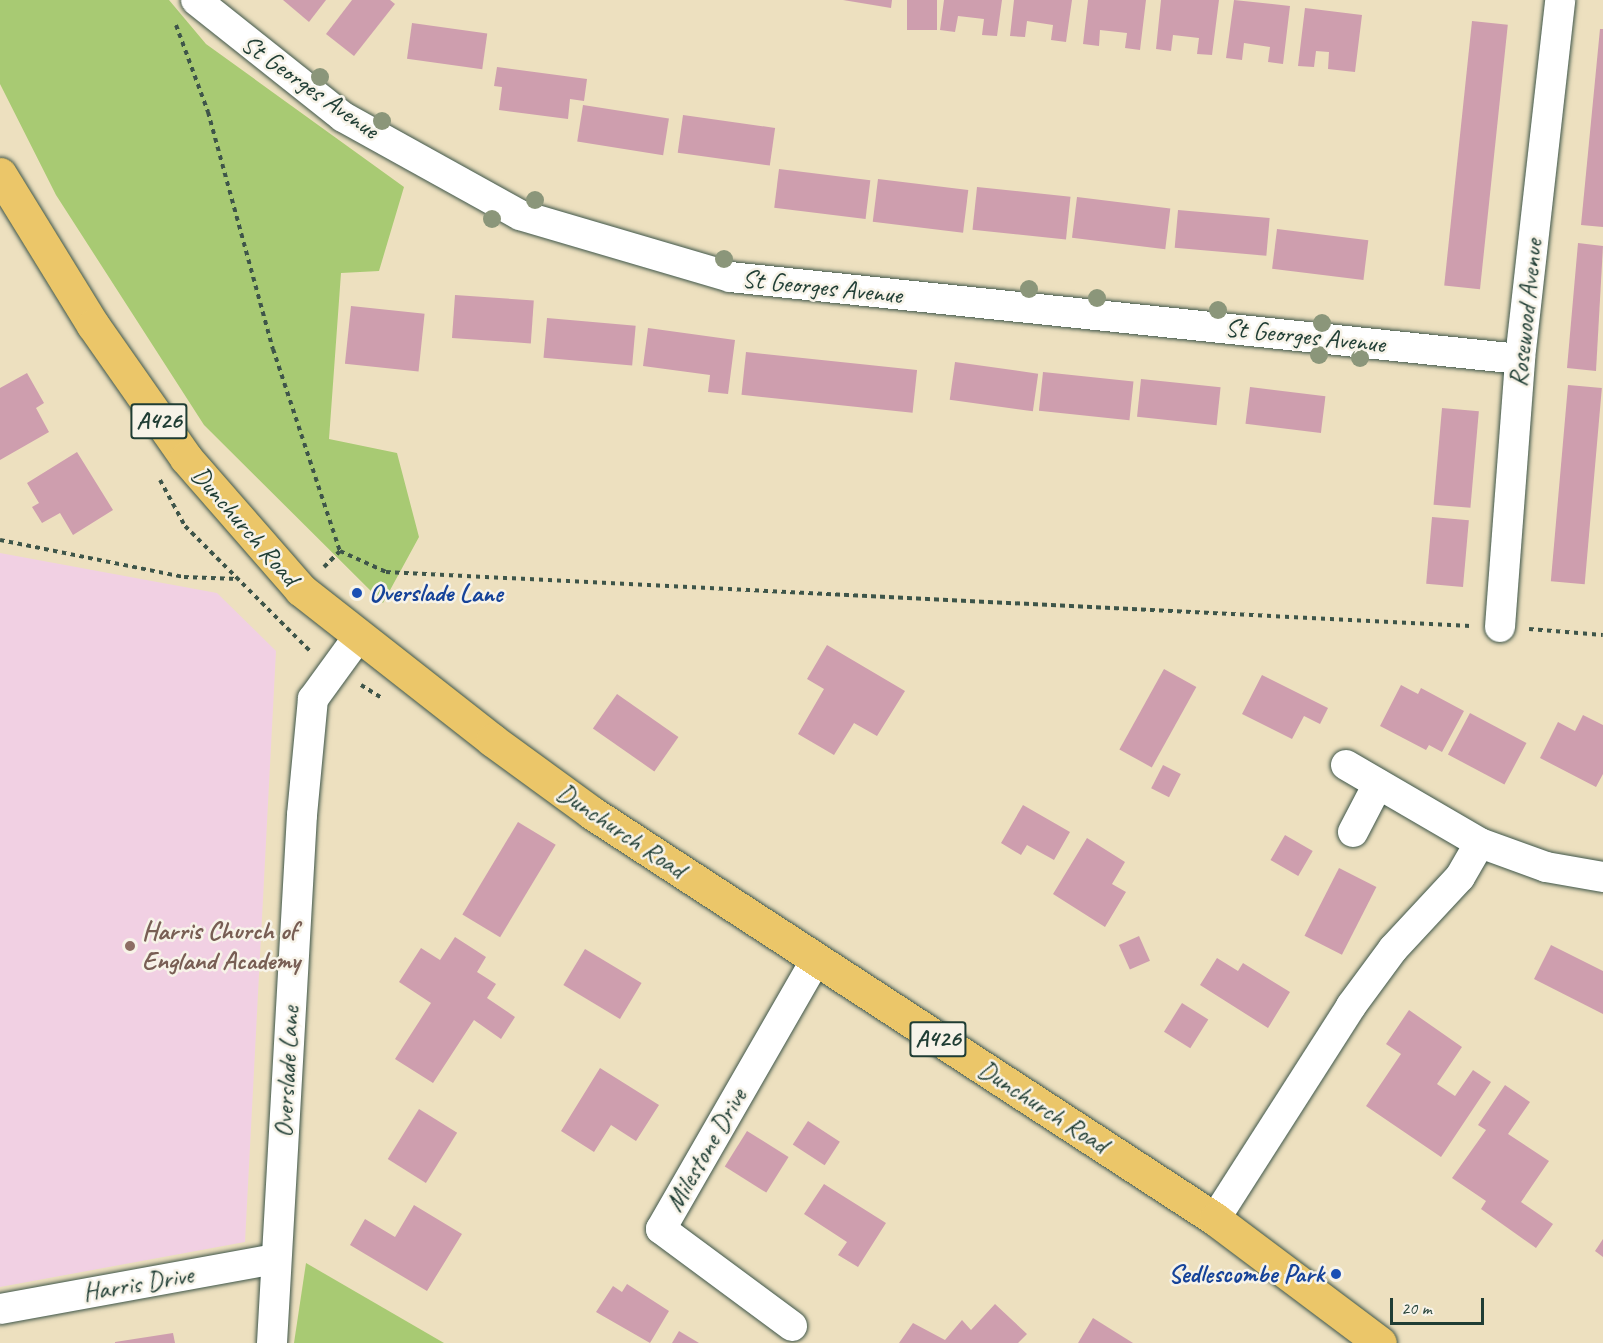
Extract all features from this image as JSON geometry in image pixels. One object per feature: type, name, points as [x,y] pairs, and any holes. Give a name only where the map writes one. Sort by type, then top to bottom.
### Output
[{"type":"highway","name":"Dunchurch Road","points":[[0,174],[93,325],[186,458],[301,590],[358,637],[592,813],[815,961],[1215,1219],[1380,1343]]},
{"type":"street","name":"St Georges Avenue","points":[[196,0],[344,117],[520,215],[730,277],[1520,359]]},
{"type":"street","name":"Rosewood Avenue","points":[[1500,627],[1520,359],[1560,0]]},
{"type":"street","name":"Overslade Lane","points":[[272,1343],[313,699],[358,637]]},
{"type":"street","points":[[1346,765],[1480,843],[1546,867],[1603,877]]},
{"type":"street","points":[[1353,832],[1378,784]]},
{"type":"street","points":[[1215,1219],[1351,1006],[1394,949],[1460,877],[1480,843]]},
{"type":"street","name":"Milestone Drive","points":[[792,1326],[661,1229],[815,961]]},
{"type":"street","name":"Harris Drive","points":[[0,1309],[276,1258]]},
{"type":"path","points":[[176,22],[208,112],[273,349],[340,551],[386,572],[1500,627],[1603,635]]},
{"type":"path","points":[[0,540],[184,577],[238,579]]},
{"type":"path","points":[[301,590],[340,551]]},
{"type":"shaded area","name":"Harris Church of England Academy","points":[[0,553],[217,593],[276,651],[245,1242],[0,1287]]},
{"type":"green space","points":[[0,0],[169,0],[206,44],[404,187],[379,271],[341,273],[329,439],[397,453],[419,537],[383,603],[204,425],[56,195],[0,84]]},
{"type":"green space","points":[[306,1263],[444,1343],[294,1343]]},
{"type":"building","points":[[283,0],[326,0],[309,22]]},
{"type":"building","points":[[352,0],[390,0],[395,4],[354,56],[326,34]]},
{"type":"building","points":[[843,0],[892,0],[891,8]]},
{"type":"building","points":[[907,0],[937,0],[937,30],[907,30]]},
{"type":"building","points":[[944,0],[1002,0],[997,36],[982,35],[984,19],[958,16],[955,32],[940,30]]},
{"type":"building","points":[[1014,0],[1072,0],[1066,42],[1051,40],[1053,25],[1027,21],[1025,37],[1010,36]]},
{"type":"building","points":[[1088,0],[1146,0],[1140,50],[1125,48],[1127,33],[1100,30],[1099,46],[1083,44]]},
{"type":"building","points":[[1161,0],[1219,0],[1212,55],[1197,54],[1199,38],[1173,35],[1171,51],[1156,49]]},
{"type":"building","points":[[1234,0],[1290,6],[1283,64],[1268,62],[1270,47],[1244,43],[1242,60],[1226,58]]},
{"type":"building","points":[[1305,8],[1362,15],[1355,72],[1328,69],[1329,52],[1316,51],[1314,67],[1298,66]]},
{"type":"building","points":[[1472,21],[1508,25],[1480,289],[1444,286]]},
{"type":"building","points":[[412,23],[487,34],[482,69],[407,59]]},
{"type":"building","points":[[1600,29],[1603,29],[1603,227],[1581,225]]},
{"type":"building","points":[[497,67],[587,79],[584,101],[570,99],[568,119],[499,110],[502,87],[494,86]]},
{"type":"building","points":[[583,105],[669,119],[663,155],[577,142]]},
{"type":"building","points":[[683,115],[775,128],[770,166],[678,153]]},
{"type":"building","points":[[779,169],[870,180],[866,219],[774,208]]},
{"type":"building","points":[[878,179],[968,190],[963,233],[873,222]]},
{"type":"building","points":[[977,187],[1070,197],[1066,240],[973,230]]},
{"type":"building","points":[[1077,197],[1170,208],[1165,249],[1072,238]]},
{"type":"building","points":[[1178,210],[1270,218],[1266,256],[1175,248]]},
{"type":"building","points":[[1277,229],[1368,240],[1363,280],[1272,269]]},
{"type":"building","points":[[1578,243],[1603,246],[1596,371],[1567,368]]},
{"type":"building","points":[[455,295],[534,301],[531,343],[452,338]]},
{"type":"building","points":[[351,306],[425,314],[419,371],[345,364]]},
{"type":"building","points":[[547,318],[636,326],[632,366],[544,358]]},
{"type":"building","points":[[648,328],[735,340],[728,394],[708,392],[710,375],[643,366]]},
{"type":"building","points":[[746,352],[917,370],[913,413],[742,395]]},
{"type":"building","points":[[955,362],[1038,374],[1033,411],[950,400]]},
{"type":"building","points":[[1043,372],[1134,382],[1129,420],[1039,411]]},
{"type":"building","points":[[27,373],[44,403],[36,408],[49,432],[0,460],[0,388]]},
{"type":"building","points":[[1141,379],[1221,387],[1217,425],[1137,417]]},
{"type":"building","points":[[1568,385],[1602,388],[1585,584],[1551,581]]},
{"type":"building","points":[[1250,387],[1325,396],[1321,433],[1245,424]]},
{"type":"building","points":[[1442,408],[1479,411],[1470,508],[1434,505]]},
{"type":"building","points":[[77,452],[113,510],[73,535],[60,513],[42,523],[32,507],[39,503],[27,483]]},
{"type":"building","points":[[1432,517],[1469,520],[1463,587],[1426,584]]},
{"type":"building","points":[[827,645],[905,691],[877,736],[854,723],[834,755],[798,734],[824,689],[807,679]]},
{"type":"building","points":[[1164,669],[1196,687],[1152,767],[1119,749]]},
{"type":"building","points":[[1262,675],[1328,708],[1320,724],[1304,716],[1292,739],[1242,714]]},
{"type":"building","points":[[1401,685],[1418,694],[1421,688],[1464,711],[1442,752],[1429,745],[1426,750],[1380,726]]},
{"type":"building","points":[[617,694],[678,737],[654,771],[593,728]]},
{"type":"building","points":[[1470,713],[1527,743],[1504,785],[1448,754]]},
{"type":"building","points":[[1583,715],[1603,725],[1603,774],[1596,787],[1540,758],[1558,722],[1575,731]]},
{"type":"building","points":[[1163,765],[1181,774],[1169,797],[1151,788]]},
{"type":"building","points":[[1023,805],[1070,832],[1054,860],[1027,845],[1021,855],[1001,843]]},
{"type":"building","points":[[518,822],[556,845],[500,937],[462,915]]},
{"type":"building","points":[[1285,835],[1313,851],[1298,876],[1270,860]]},
{"type":"building","points":[[1087,838],[1125,862],[1112,884],[1126,892],[1105,927],[1053,894]]},
{"type":"building","points":[[1339,868],[1376,887],[1342,955],[1304,936]]},
{"type":"building","points":[[1139,936],[1150,961],[1130,970],[1119,945]]},
{"type":"building","points":[[455,937],[486,957],[477,972],[496,984],[487,998],[515,1017],[501,1039],[474,1020],[433,1083],[395,1059],[431,1003],[399,982],[421,948],[440,960]]},
{"type":"building","points":[[1551,945],[1603,971],[1603,1014],[1534,979]]},
{"type":"building","points":[[585,949],[642,983],[620,1019],[563,985]]},
{"type":"building","points":[[1217,958],[1238,971],[1243,963],[1290,992],[1268,1028],[1200,985]]},
{"type":"building","points":[[1182,1003],[1208,1019],[1190,1048],[1164,1032]]},
{"type":"building","points":[[1409,1010],[1462,1047],[1437,1084],[1455,1096],[1473,1070],[1491,1082],[1441,1157],[1366,1106],[1401,1054],[1386,1044]]},
{"type":"building","points":[[600,1068],[659,1105],[636,1141],[611,1125],[594,1152],[561,1131]]},
{"type":"building","points":[[1505,1085],[1530,1102],[1508,1134],[1549,1161],[1521,1202],[1553,1224],[1536,1248],[1481,1209],[1486,1201],[1452,1178],[1486,1130],[1478,1125]]},
{"type":"building","points":[[419,1109],[457,1133],[426,1183],[388,1159]]},
{"type":"building","points":[[808,1121],[840,1142],[825,1165],[793,1144]]},
{"type":"building","points":[[747,1131],[789,1157],[766,1193],[725,1167]]},
{"type":"building","points":[[824,1184],[886,1223],[858,1267],[838,1255],[847,1242],[804,1214]]},
{"type":"building","points":[[414,1205],[462,1234],[427,1291],[350,1245],[365,1219],[395,1237]]},
{"type":"building","points":[[1603,1239],[1603,1257],[1595,1251]]},
{"type":"building","points":[[627,1284],[669,1311],[650,1343],[596,1312],[613,1286],[622,1292]]},
{"type":"building","points":[[995,1304],[1027,1334],[1018,1343],[899,1343],[913,1323],[945,1340],[962,1320],[971,1330]]},
{"type":"building","points":[[1093,1318],[1133,1343],[1078,1343]]},
{"type":"building","points":[[679,1331],[699,1343],[672,1343]]},
{"type":"building","points":[[173,1333],[175,1343],[115,1343],[115,1342]]},
{"type":"place","name":"Overslade Lane","points":[[357,593]]},
{"type":"place","name":"Harris Church of England Academy","points":[[130,946]]},
{"type":"place","name":"Sedlescombe Park","points":[[1336,1274]]}]
